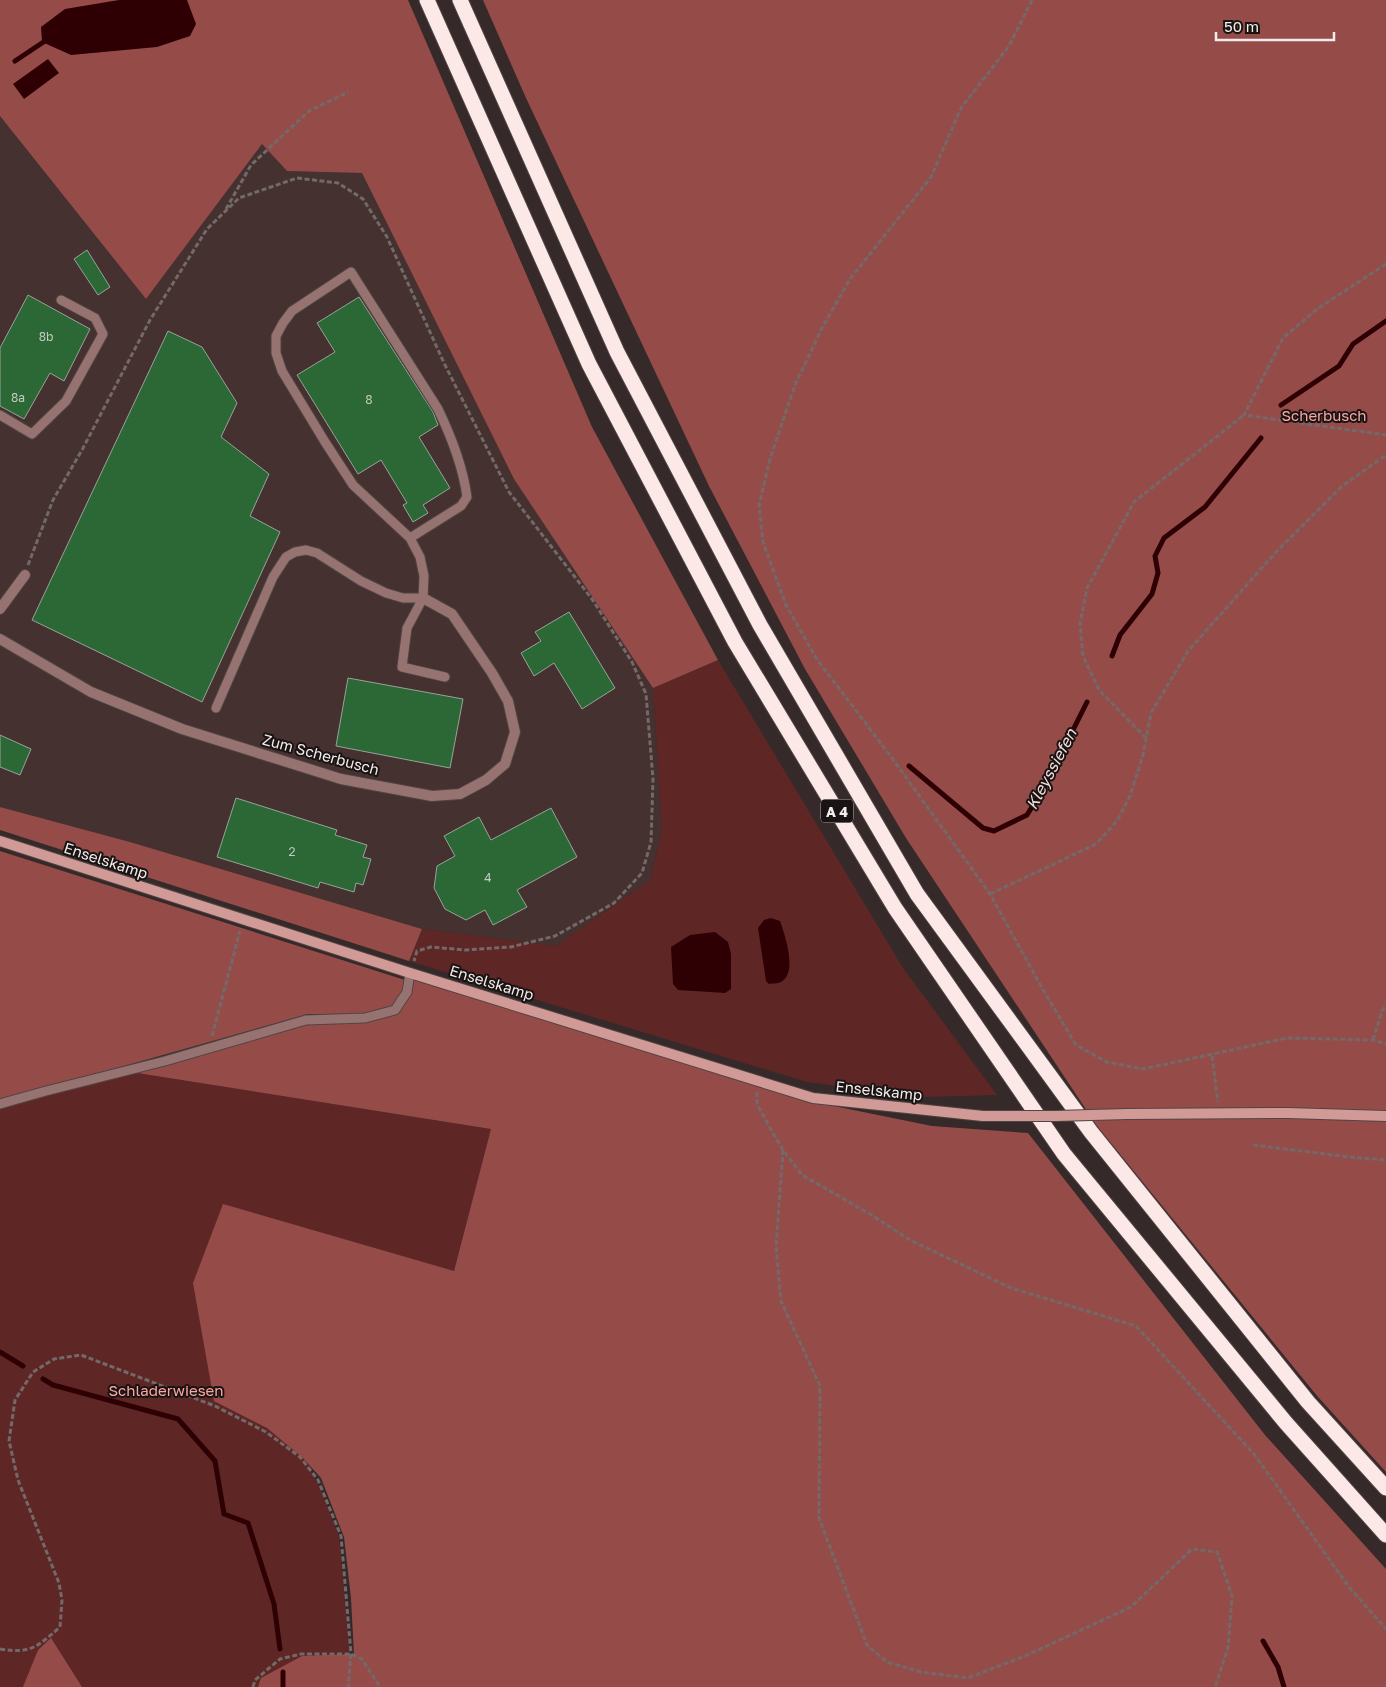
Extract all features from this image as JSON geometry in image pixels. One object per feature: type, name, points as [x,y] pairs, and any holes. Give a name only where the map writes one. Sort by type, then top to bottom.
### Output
[{"type":"highway","name":"A 4","points":[[427,0],[589,364],[735,642],[895,908],[1064,1154],[1286,1423],[1386,1535]]},
{"type":"highway","name":"A 4","points":[[460,0],[617,352],[760,625],[917,894],[1097,1140],[1308,1402],[1386,1488]]},
{"type":"main road","name":"Enselskamp","points":[[0,841],[813,1098],[983,1116],[1219,1113],[1386,1116]]},
{"type":"street","points":[[0,609],[25,575]]},
{"type":"street","name":"Zum Scherbusch","points":[[0,639],[91,692],[182,729],[341,779],[432,796],[460,794],[486,780],[505,764],[515,732],[508,701],[492,673],[452,614],[422,598]]},
{"type":"lane","points":[[410,538],[461,506],[467,497],[465,484],[438,409],[351,272],[292,311],[276,336],[276,353],[282,371],[353,485],[410,538],[420,557],[424,576],[422,598],[407,628],[402,667],[445,677]]},
{"type":"lane","points":[[0,415],[32,434],[66,401],[103,334],[95,318],[61,300]]},
{"type":"lane","points":[[216,708],[273,577],[286,557],[295,552],[306,550],[317,553],[361,581],[386,593],[403,598],[422,598]]},
{"type":"lane","points":[[0,1104],[306,1020],[365,1018],[395,1010],[407,992],[410,972]]},
{"type":"path","points":[[1032,0],[1009,46],[961,108],[931,177],[850,279],[822,328],[795,385],[770,459],[760,505],[763,542],[786,605],[816,658],[898,766],[990,894],[1076,1045],[1106,1062],[1144,1069],[1212,1056],[1287,1038],[1373,1040],[1386,1044]]},
{"type":"path","points":[[223,214],[251,165],[309,111],[348,92]]},
{"type":"path","points":[[1146,738],[1100,690],[1083,656],[1080,624],[1087,588],[1134,502],[1244,415],[1283,338],[1317,309],[1386,264]]},
{"type":"path","points":[[1244,415],[1386,435]]},
{"type":"path","points":[[990,894],[1096,844],[1117,821],[1130,796],[1144,755],[1151,713],[1188,651],[1277,552],[1341,487],[1386,455]]},
{"type":"path","points":[[208,1048],[244,919]]},
{"type":"path","points":[[1373,1040],[1386,1004]]},
{"type":"path","points":[[1212,1056],[1219,1113]]},
{"type":"path","points":[[757,1081],[757,1104],[783,1150],[802,1175],[870,1214],[910,1240],[1011,1288],[1136,1326],[1254,1454],[1349,1587],[1386,1629]]},
{"type":"path","points":[[1253,1145],[1350,1158],[1386,1160]]},
{"type":"path","points":[[783,1150],[776,1248],[781,1301],[820,1386],[819,1518],[867,1646],[887,1662],[921,1672],[968,1678],[1024,1656],[1131,1607],[1192,1549],[1217,1552],[1232,1596],[1228,1648],[1216,1687]]},
{"type":"path","points":[[0,1649],[19,1652],[38,1646],[60,1627],[62,1600],[59,1584],[18,1480],[9,1441],[15,1400],[33,1372],[54,1359],[81,1355],[215,1406],[266,1432],[300,1457],[318,1480],[341,1536],[351,1654],[348,1687]]},
{"type":"path","points":[[253,1687],[255,1680],[280,1659],[300,1654],[351,1654],[362,1659],[380,1687]]},
{"type":"shaded area","points":[[119,0],[187,0],[196,24],[190,36],[157,47],[71,55],[42,42],[41,27],[65,9]]},
{"type":"shaded area","points":[[48,59],[59,73],[24,99],[13,84]]},
{"type":"shaded area","points":[[0,116],[146,299],[262,144],[287,171],[362,173],[514,479],[653,688],[662,830],[650,880],[556,946],[422,929],[130,842],[0,807]]},
{"type":"shaded area","points":[[771,918],[780,921],[789,953],[789,971],[780,983],[769,984],[766,981],[758,928],[764,920]]},
{"type":"shaded area","points":[[715,932],[728,942],[731,954],[731,989],[725,993],[678,990],[673,984],[671,947],[690,935]]},
{"type":"green space","points":[[0,0],[408,0],[592,427],[718,660],[653,688],[514,479],[362,173],[287,171],[262,144],[146,299],[0,116]]},
{"type":"green space","name":"Scherbusch","points":[[483,0],[1386,0],[1386,1472],[1318,1397],[1097,1126],[906,838],[805,669],[709,486],[526,98]]},
{"type":"green space","points":[[718,660],[903,968],[997,1095],[924,1097],[807,1082],[409,961],[422,929],[556,946],[650,880],[662,830],[653,688]]},
{"type":"green space","points":[[0,807],[130,842],[422,929],[409,961],[0,830]]},
{"type":"green space","points":[[0,851],[405,980],[402,993],[391,1007],[363,1014],[308,1014],[0,1101]]},
{"type":"green space","points":[[414,980],[814,1102],[932,1126],[1028,1133],[1265,1435],[1386,1569],[1386,1687],[258,1687],[261,1678],[302,1656],[354,1654],[351,1598],[344,1537],[321,1478],[303,1458],[267,1428],[214,1401],[193,1283],[223,1204],[454,1271],[491,1129],[131,1072],[306,1025],[364,1021],[397,1014],[410,995]]},
{"type":"green space","name":"Schladerwiesen","points":[[131,1072],[491,1129],[454,1271],[437,1267],[462,1289],[310,1470],[320,1488],[339,1537],[350,1653],[344,1652],[340,1687],[0,1687],[0,1108]]},
{"type":"green space","points":[[51,1638],[82,1687],[23,1687],[38,1650]]},
{"type":"building","points":[[87,250],[110,287],[98,295],[74,259]]},
{"type":"building","points":[[28,295],[90,329],[64,381],[50,373],[24,419],[0,406],[0,348]]},
{"type":"building","points":[[359,297],[433,412],[438,425],[419,437],[450,488],[423,505],[428,513],[413,522],[403,505],[407,503],[381,460],[358,474],[297,375],[335,352],[317,323]]},
{"type":"building","points":[[168,331],[202,347],[237,403],[221,437],[269,474],[250,516],[280,532],[202,702],[32,620]]},
{"type":"building","points":[[569,612],[615,688],[582,709],[554,663],[534,676],[521,653],[541,641],[535,632]]},
{"type":"building","points":[[348,678],[463,699],[450,768],[336,746]]},
{"type":"building","points":[[0,735],[31,749],[20,775],[0,767]]},
{"type":"building","points":[[236,798],[337,830],[335,835],[367,845],[363,857],[371,859],[363,885],[356,883],[354,892],[320,882],[318,888],[217,857]]},
{"type":"building","points":[[551,808],[577,857],[517,890],[527,907],[493,925],[485,910],[466,920],[445,909],[434,888],[437,866],[455,856],[444,836],[479,817],[491,840]]},
{"type":"waterway","points":[[15,61],[48,39]]},
{"type":"waterway","name":"Kleyssiefen","points":[[1281,405],[1339,366],[1353,344],[1386,321]]},
{"type":"waterway","name":"Kleyssiefen","points":[[1112,656],[1120,635],[1152,594],[1158,573],[1155,556],[1164,538],[1205,507],[1261,438]]},
{"type":"waterway","name":"Kleyssiefen","points":[[909,766],[983,828],[994,831],[1027,815],[1046,784],[1087,702]]},
{"type":"waterway","points":[[0,1352],[23,1366]]},
{"type":"waterway","points":[[43,1379],[53,1385],[178,1419],[215,1461],[224,1514],[248,1523],[274,1604],[280,1649]]},
{"type":"waterway","points":[[1263,1641],[1278,1667],[1284,1687]]},
{"type":"waterway","points":[[283,1672],[283,1687]]}]
